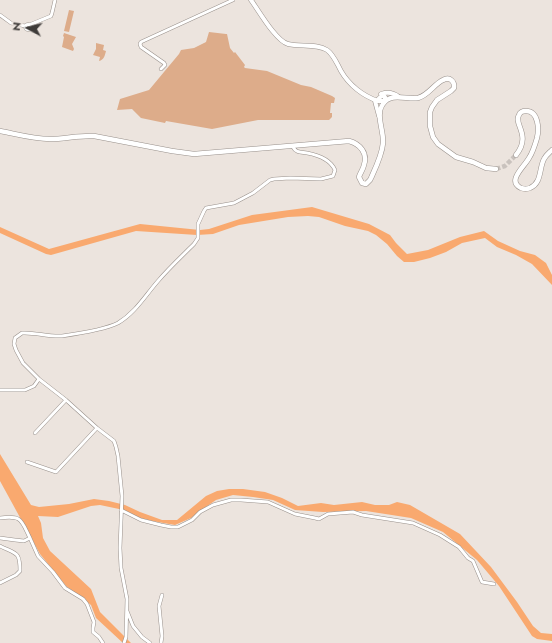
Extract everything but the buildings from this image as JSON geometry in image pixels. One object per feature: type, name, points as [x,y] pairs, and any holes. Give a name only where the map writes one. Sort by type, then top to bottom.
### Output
[{"type":"main road","points":[[0,132],[46,139],[94,136],[194,154],[349,141],[358,145],[364,152],[365,165],[359,177],[362,183],[366,184],[371,178],[382,150],[384,141],[380,120],[380,110],[385,102],[392,98],[399,97],[421,97],[446,79],[451,80],[454,84],[454,88],[433,104],[431,109],[430,129],[433,137],[438,144],[456,157],[486,168],[496,169]]},
{"type":"main road","points":[[516,155],[522,145],[523,136],[518,124],[518,118],[520,113],[525,111],[529,111],[534,115],[539,129],[532,154],[516,176],[516,183],[519,187],[527,189],[535,185],[539,178],[543,160],[552,150]]},
{"type":"street","points":[[0,15],[11,22],[27,25],[51,16],[55,0]]},
{"type":"street","points":[[160,69],[165,65],[164,62],[141,47],[140,44],[142,41],[233,0]]},
{"type":"street","points":[[251,0],[282,41],[291,44],[325,49],[333,56],[348,82],[371,98],[379,99],[394,94],[399,97]]},
{"type":"street","points":[[379,99],[384,96],[385,102]]},
{"type":"street","points":[[379,99],[380,120]]},
{"type":"street","points":[[124,643],[126,637],[127,599],[121,568],[120,548],[122,504],[118,456],[114,441],[39,379],[23,363],[16,350],[14,340],[22,333],[27,332],[61,336],[93,330],[118,323],[136,308],[158,281],[194,244],[198,236],[198,224],[206,208],[234,203],[253,193],[270,180],[278,178],[321,179],[333,176],[335,170],[330,162],[313,154],[297,151],[293,147]]},
{"type":"street","points":[[0,390],[25,390],[34,386],[39,379]]},
{"type":"street","points":[[35,433],[66,400]]},
{"type":"street","points":[[27,462],[56,472],[97,428]]},
{"type":"street","points":[[121,510],[141,520],[171,527],[178,526],[192,520],[200,512],[213,505],[231,500],[241,500],[268,502],[295,514],[319,519],[328,514],[353,512],[362,515],[409,523],[440,535],[459,547],[472,561],[482,582],[494,584]]},
{"type":"street","points":[[0,518],[18,518],[22,522],[38,556],[65,588],[83,599],[87,604],[94,622],[94,632],[103,643]]},
{"type":"street","points":[[0,538],[24,541],[30,538]]},
{"type":"street","points":[[0,546],[14,552],[20,560],[20,571],[16,575],[0,583]]},
{"type":"street","points":[[161,643],[162,636],[159,606],[162,595]]},
{"type":"street","points":[[126,610],[133,626],[142,637],[150,643]]},
{"type":"shaded area","points":[[69,10],[74,11],[69,32],[64,31]]},
{"type":"shaded area","points":[[209,32],[227,34],[230,48],[245,65],[245,68],[267,71],[301,85],[311,87],[335,98],[334,103],[331,103],[330,113],[332,113],[332,117],[329,120],[258,120],[212,129],[166,121],[165,123],[141,118],[132,109],[117,110],[120,99],[149,90],[181,50],[194,48],[206,42]]},
{"type":"shaded area","points":[[64,33],[76,37],[72,44],[74,49],[73,51],[62,47]]},
{"type":"shaded area","points":[[96,43],[104,45],[103,50],[106,51],[105,56],[99,61],[100,57],[93,55],[96,49]]},
{"type":"shaded area","points":[[312,207],[369,224],[390,235],[407,254],[428,250],[460,237],[484,231],[498,241],[520,251],[535,255],[546,263],[552,275],[552,285],[532,264],[497,247],[485,238],[462,243],[446,252],[430,258],[414,262],[404,262],[376,235],[368,231],[345,226],[319,217],[288,217],[239,225],[213,234],[197,235],[136,231],[51,255],[0,233],[0,227],[49,249],[140,224],[200,230],[209,229],[252,215]]},
{"type":"shaded area","points":[[0,454],[31,505],[39,507],[69,504],[94,499],[125,505],[162,520],[177,520],[206,496],[217,491],[229,489],[265,492],[298,506],[321,503],[334,505],[362,502],[375,505],[389,505],[397,502],[410,505],[460,534],[491,567],[533,626],[541,633],[552,634],[552,641],[537,639],[532,636],[499,586],[477,560],[443,532],[411,518],[366,511],[323,512],[295,510],[273,500],[233,495],[216,500],[191,518],[175,525],[140,518],[119,509],[100,505],[91,506],[58,517],[38,516],[41,523],[43,538],[50,551],[91,589],[100,612],[131,643],[123,643],[96,618],[91,605],[66,586],[40,554],[0,481]]},
{"type":"tunnel","points":[[496,169],[505,166],[516,155]]}]
